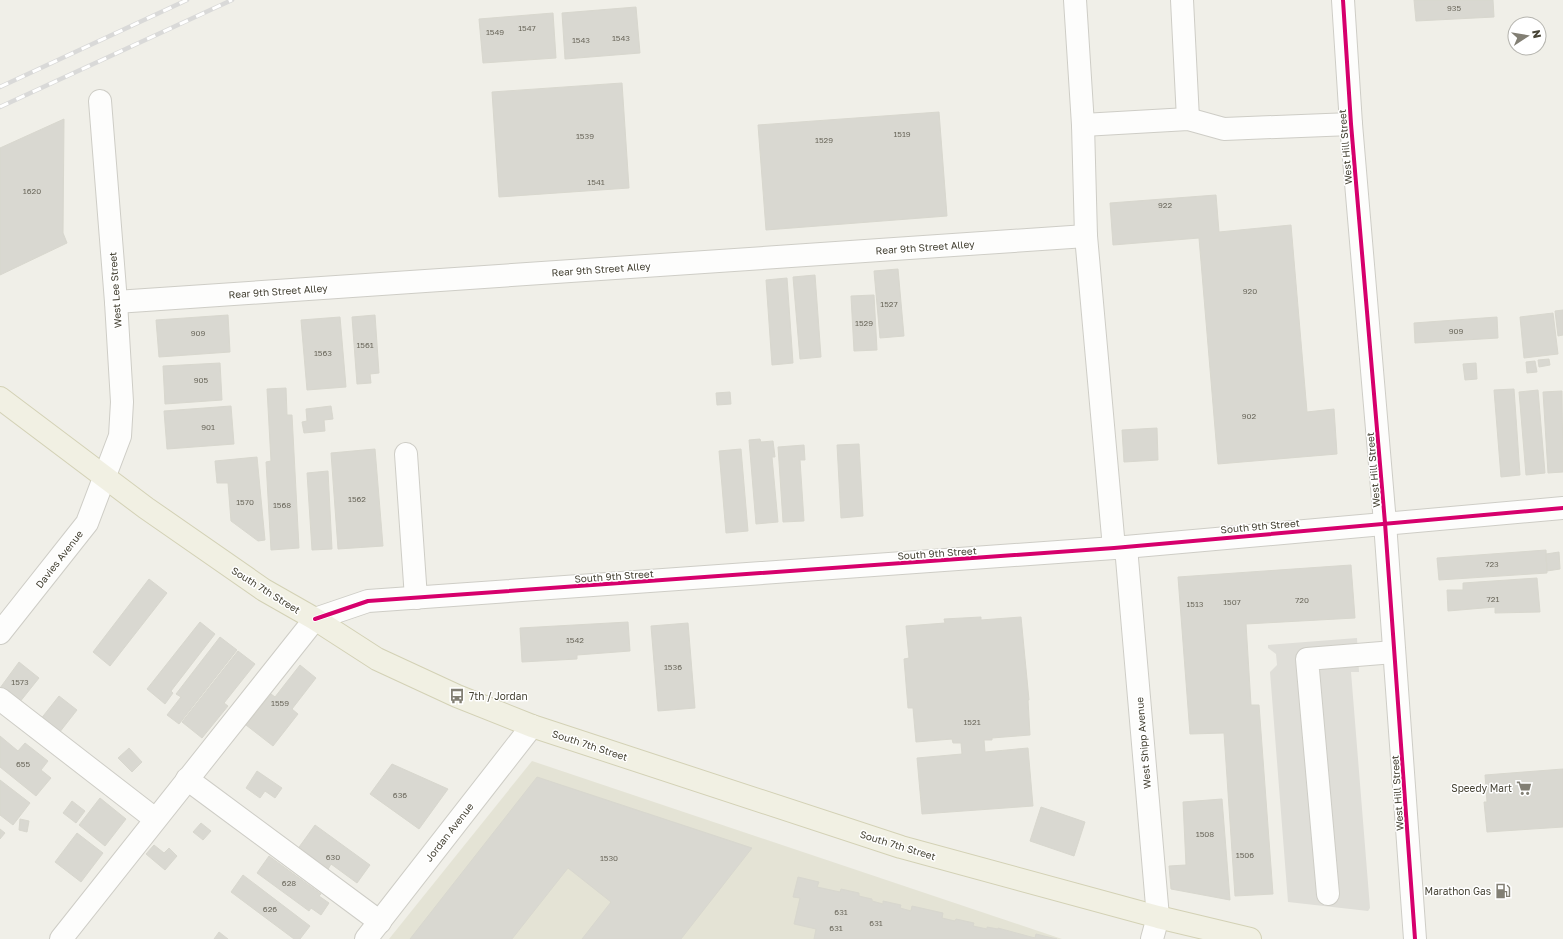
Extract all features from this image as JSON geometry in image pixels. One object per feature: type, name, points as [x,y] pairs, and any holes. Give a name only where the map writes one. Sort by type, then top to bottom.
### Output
[{"type":"main road","name":"South 7th Street","points":[[0,398],[105,477],[264,590],[315,619],[377,659],[457,696],[532,726],[902,847],[1158,917],[1250,939]]},
{"type":"street","name":"West Shipp Avenue","points":[[1075,0],[1083,125],[1086,236],[1158,917],[1152,939]]},
{"type":"street","points":[[1182,0],[1188,119]]},
{"type":"street","name":"West Hill Street","points":[[1343,0],[1350,124],[1385,523],[1415,939]]},
{"type":"street","name":"West Lee Street","points":[[100,101],[116,302],[122,402],[120,436],[105,477]]},
{"type":"street","points":[[1083,125],[1188,119],[1224,130],[1350,124]]},
{"type":"street","name":"Rear 9th Street Alley","points":[[116,302],[1086,236]]},
{"type":"street","points":[[406,454],[416,598]]},
{"type":"street","name":"Davies Avenue","points":[[0,633],[87,523],[105,477]]},
{"type":"street","name":"South 9th Street","points":[[315,619],[368,602],[1120,547],[1563,508]]},
{"type":"street","points":[[61,939],[315,619]]},
{"type":"street","points":[[1328,894],[1307,659],[1394,652]]},
{"type":"street","points":[[0,699],[155,820]]},
{"type":"street","name":"Jordan Avenue","points":[[366,939],[532,726]]},
{"type":"street","points":[[187,779],[380,922]]},
{"type":"shaded area","points":[[1357,638],[1359,672],[1351,672],[1370,908],[1368,911],[1288,902],[1270,672],[1277,665],[1276,654],[1268,648],[1268,645]]},
{"type":"shaded area","points":[[532,761],[1062,939],[389,939]]},
{"type":"building","points":[[1414,0],[1493,0],[1494,17],[1416,21]]},
{"type":"building","points":[[636,7],[640,53],[565,59],[562,13]]},
{"type":"building","points":[[553,13],[556,58],[483,63],[479,19]]},
{"type":"building","points":[[622,83],[629,188],[499,197],[492,92]]},
{"type":"building","points":[[939,112],[947,216],[766,230],[758,125]]},
{"type":"building","points":[[64,119],[63,233],[67,243],[0,275],[0,148]]},
{"type":"building","points":[[1216,195],[1219,232],[1291,225],[1307,412],[1334,409],[1337,454],[1218,464],[1199,238],[1113,245],[1110,203]]},
{"type":"building","points":[[898,269],[904,336],[880,338],[874,271]]},
{"type":"building","points":[[815,275],[821,357],[800,359],[793,277]]},
{"type":"building","points":[[787,278],[793,363],[772,365],[766,280]]},
{"type":"building","points":[[874,295],[877,350],[854,351],[851,296]]},
{"type":"building","points":[[1563,310],[1563,335],[1558,336],[1555,311]]},
{"type":"building","points":[[1553,313],[1558,354],[1524,358],[1520,317]]},
{"type":"building","points":[[228,315],[230,352],[159,357],[156,320]]},
{"type":"building","points":[[375,315],[379,373],[370,374],[371,383],[357,384],[352,317]]},
{"type":"building","points":[[340,317],[346,387],[307,390],[301,320]]},
{"type":"building","points":[[1497,317],[1498,338],[1415,343],[1414,323]]},
{"type":"building","points":[[1549,359],[1550,365],[1539,367],[1538,360]]},
{"type":"building","points":[[1535,361],[1537,372],[1527,373],[1526,362]]},
{"type":"building","points":[[220,363],[222,400],[165,404],[163,366]]},
{"type":"building","points":[[1476,363],[1477,379],[1465,380],[1463,364]]},
{"type":"building","points":[[286,388],[287,415],[292,415],[299,548],[271,550],[266,462],[271,461],[267,389]]},
{"type":"building","points":[[1514,389],[1520,475],[1501,477],[1494,390]]},
{"type":"building","points":[[1538,390],[1545,473],[1526,475],[1519,392]]},
{"type":"building","points":[[1562,391],[1563,472],[1548,473],[1543,392]]},
{"type":"building","points":[[730,392],[731,404],[717,405],[716,393]]},
{"type":"building","points":[[231,406],[234,444],[167,449],[164,411]]},
{"type":"building","points":[[331,406],[333,419],[324,420],[325,431],[304,433],[302,422],[307,421],[306,409]]},
{"type":"building","points":[[1157,428],[1158,460],[1124,462],[1122,430]]},
{"type":"building","points":[[760,439],[761,442],[773,441],[775,457],[772,457],[778,522],[756,524],[749,440]]},
{"type":"building","points":[[859,444],[863,516],[841,518],[837,445]]},
{"type":"building","points":[[804,445],[805,460],[800,460],[804,521],[783,522],[778,447]]},
{"type":"building","points":[[375,449],[383,546],[338,549],[331,453]]},
{"type":"building","points":[[741,449],[748,531],[726,533],[719,451]]},
{"type":"building","points":[[257,457],[265,540],[258,541],[231,521],[228,483],[217,483],[215,461]]},
{"type":"building","points":[[328,471],[332,549],[312,550],[307,473]]},
{"type":"building","points":[[1546,550],[1547,573],[1439,580],[1437,558]]},
{"type":"building","points":[[1559,552],[1560,569],[1547,571],[1546,554]]},
{"type":"building","points":[[1351,565],[1355,618],[1246,624],[1251,705],[1259,705],[1273,894],[1235,896],[1224,733],[1190,734],[1178,577]]},
{"type":"building","points":[[1537,578],[1540,612],[1495,613],[1495,607],[1448,611],[1447,590],[1463,590],[1463,583]]},
{"type":"building","points":[[149,579],[167,593],[110,666],[93,652]]},
{"type":"building","points":[[981,617],[981,620],[1021,617],[1029,700],[1030,735],[984,740],[985,752],[1028,748],[1033,806],[922,814],[917,758],[962,754],[961,743],[953,743],[952,739],[916,742],[913,708],[908,708],[904,659],[909,658],[906,626],[945,623],[944,619]]},
{"type":"building","points":[[200,622],[215,634],[171,691],[173,693],[165,704],[147,689]]},
{"type":"building","points":[[628,622],[630,651],[577,655],[577,659],[522,662],[520,628]]},
{"type":"building","points":[[688,623],[695,708],[658,711],[651,626]]},
{"type":"building","points":[[220,637],[237,650],[179,724],[167,715],[181,697],[176,694]]},
{"type":"building","points":[[238,651],[255,664],[224,703],[228,706],[202,738],[182,722]]},
{"type":"building","points":[[19,662],[39,678],[19,703],[0,688]]},
{"type":"building","points":[[300,665],[316,678],[292,709],[298,714],[273,746],[246,725],[271,694],[275,697]]},
{"type":"building","points":[[59,696],[77,710],[59,733],[40,720]]},
{"type":"building","points":[[0,736],[18,751],[25,743],[48,761],[41,770],[51,778],[36,796],[0,767]]},
{"type":"building","points":[[129,748],[142,762],[132,772],[118,758]]},
{"type":"building","points":[[392,764],[448,789],[419,829],[370,794]]},
{"type":"building","name":"Speedy Mart","points":[[1563,769],[1563,827],[1487,832],[1484,802],[1487,802],[1485,775]]},
{"type":"building","points":[[257,771],[282,788],[275,798],[265,791],[260,798],[246,788]]},
{"type":"building","points":[[537,777],[752,848],[681,939],[582,939],[611,902],[568,868],[512,939],[410,939]]},
{"type":"building","points":[[0,780],[30,803],[13,825],[0,815]]},
{"type":"building","points":[[100,798],[126,819],[105,846],[79,825]]},
{"type":"building","points":[[1222,799],[1230,900],[1171,889],[1169,866],[1186,865],[1183,802]]},
{"type":"building","points":[[72,801],[85,811],[76,823],[63,813]]},
{"type":"building","points":[[1041,807],[1085,822],[1074,856],[1030,841]]},
{"type":"building","points":[[20,819],[29,821],[27,832],[19,830]]},
{"type":"building","points":[[201,823],[211,831],[203,840],[193,832]]},
{"type":"building","points":[[315,825],[370,865],[357,883],[331,864],[327,871],[297,850]]},
{"type":"building","points":[[0,829],[5,833],[0,839]]},
{"type":"building","points":[[77,833],[103,853],[81,882],[55,862]]},
{"type":"building","points":[[154,845],[164,853],[169,848],[177,856],[165,870],[146,854]]},
{"type":"building","points":[[269,856],[321,894],[319,896],[329,903],[321,915],[311,908],[309,911],[257,873]]},
{"type":"building","points":[[243,875],[310,926],[300,939],[294,939],[231,892]]},
{"type":"building","points":[[798,877],[819,882],[817,887],[840,892],[841,889],[859,893],[859,896],[872,899],[872,901],[883,904],[883,901],[901,905],[900,908],[911,911],[912,906],[943,913],[942,918],[974,923],[973,926],[987,929],[987,927],[998,928],[1035,938],[1036,934],[1057,939],[814,939],[816,929],[794,924],[800,898],[793,897]]},
{"type":"building","points":[[219,932],[228,939],[214,939]]},
{"type":"railway","points":[[0,87],[187,0]]},
{"type":"railway","points":[[0,107],[232,0]]},
{"type":"cycle path","points":[[1343,0],[1351,124],[1385,523],[1415,939]]},
{"type":"cycle path","points":[[315,619],[368,601],[1114,548],[1563,508]]},
{"type":"place","name":"7th / Jordan","points":[[457,696]]},
{"type":"place","name":"Speedy Mart","points":[[1524,788]]},
{"type":"place","name":"Marathon Gas","points":[[1503,891]]}]
